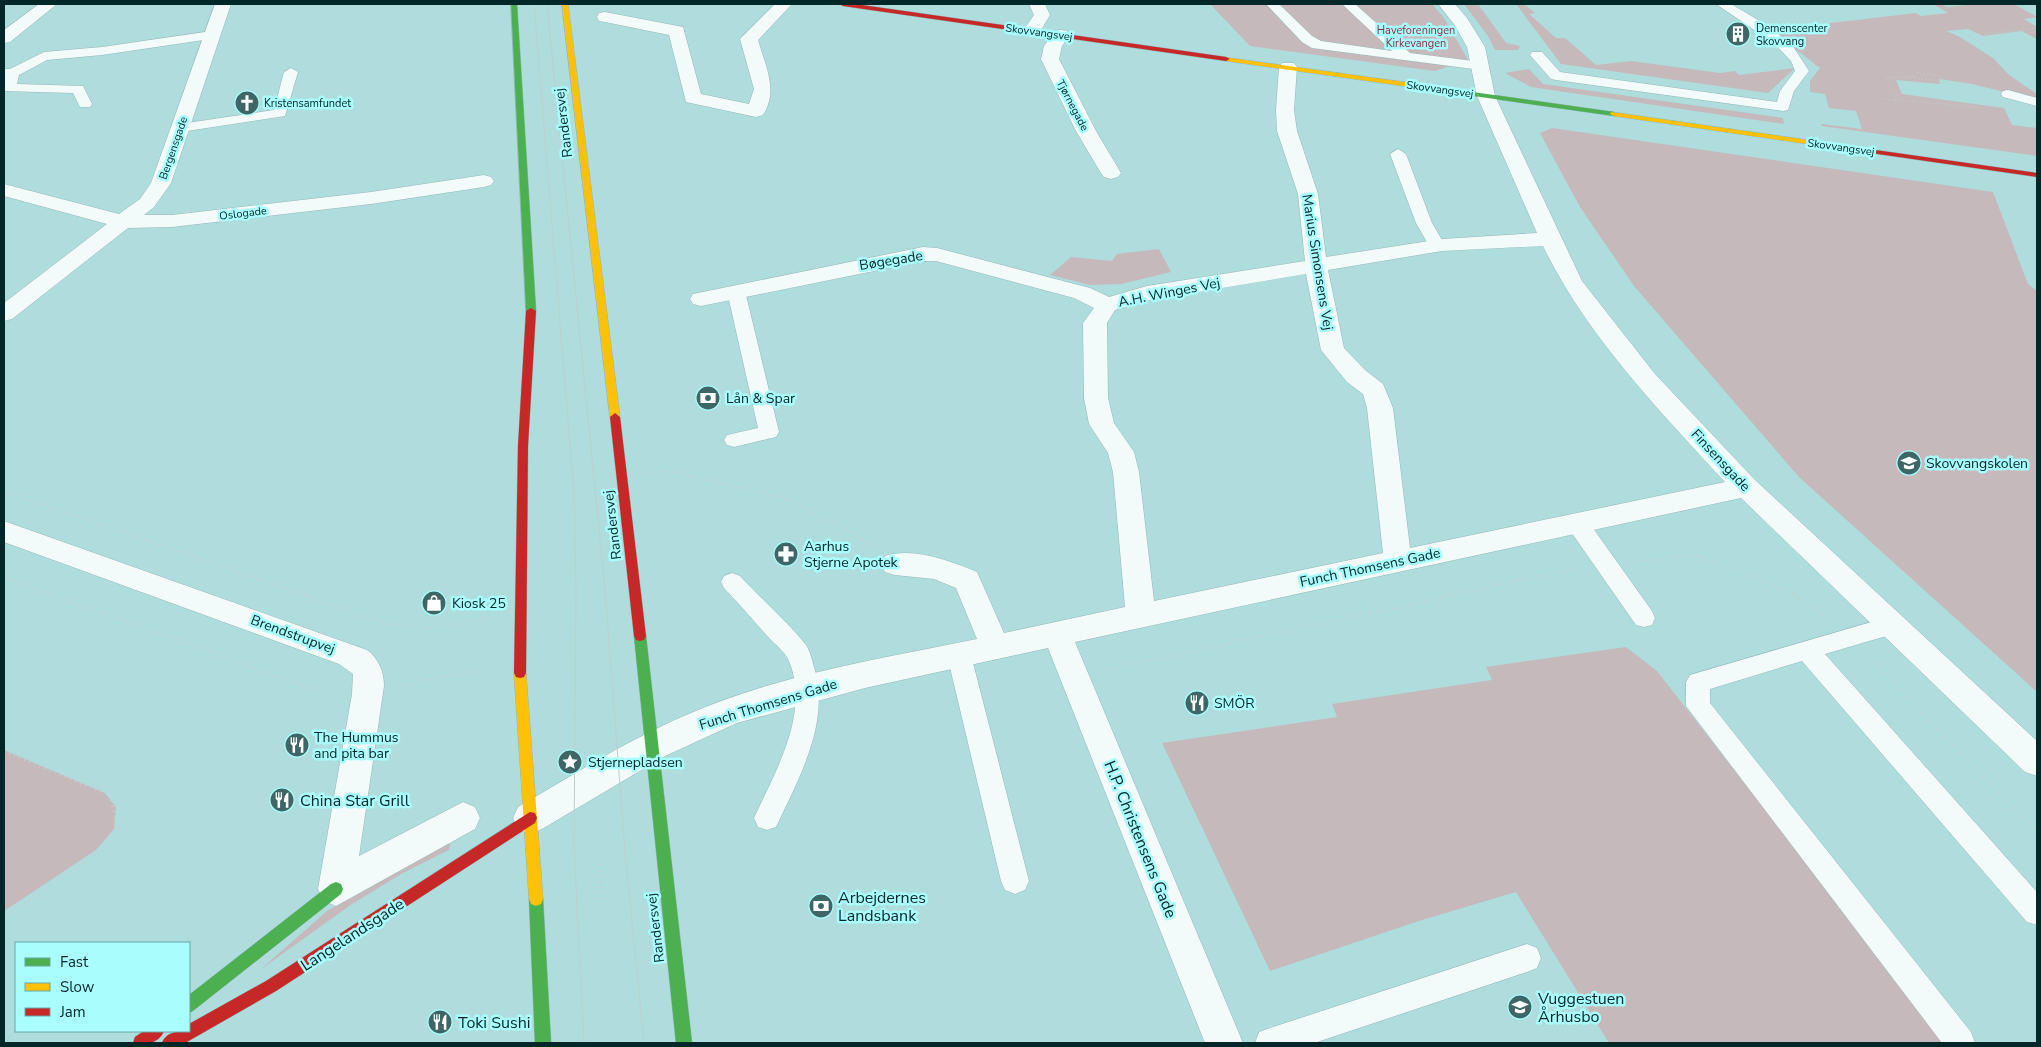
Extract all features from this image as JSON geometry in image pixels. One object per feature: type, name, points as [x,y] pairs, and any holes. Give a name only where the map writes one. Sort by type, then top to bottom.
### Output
[{"type":"street","points":[[4,38],[49,4]]},
{"type":"street","name":"Bergensgade","points":[[4,314],[148,203],[161,183],[223,4]]},
{"type":"street","points":[[514,4],[530,308],[522,446],[520,684],[539,939],[543,1043]]},
{"type":"street","name":"Randersvej","points":[[565,4],[622,482],[684,1043]]},
{"type":"street","points":[[605,17],[678,31],[693,98],[756,111],[763,90],[749,39],[784,4]]},
{"type":"street","name":"Skovvangsvej","points":[[843,4],[2037,175]]},
{"type":"street","points":[[1032,31],[1042,15],[1037,4]]},
{"type":"street","points":[[1446,4],[1461,22],[1476,47],[1486,96]]},
{"type":"street","name":"Tjørnegade","points":[[1061,36],[1053,46],[1050,59],[1086,131],[1111,173]]},
{"type":"street","name":"Marius Simonsens Vej","points":[[1288,68],[1285,110],[1286,131],[1308,194],[1316,266],[1333,350],[1356,376],[1374,390],[1380,408],[1398,561]]},
{"type":"street","name":"Finsensgade","points":[[1486,96],[1550,239],[1572,282],[1646,380],[1746,487],[2037,762]]},
{"type":"street","name":"Oslogade","points":[[4,190],[125,222],[191,219],[371,198],[484,182]]},
{"type":"street","name":"A.H. Winges Vej","points":[[1141,616],[1126,472],[1121,452],[1102,424],[1096,398],[1095,323],[1107,305],[1147,293],[1437,245],[1482,241],[1550,239]]},
{"type":"street","name":"Bøgegade","points":[[701,299],[856,266],[923,254],[937,255],[1082,293],[1107,305]]},
{"type":"street","name":"Funch Thomsens Gade","points":[[530,818],[651,747],[698,725],[751,706],[806,691],[865,675],[1746,487]]},
{"type":"street","name":"Brendstrupvej","points":[[4,531],[350,655],[365,664],[370,678],[368,694],[336,889]]},
{"type":"street","points":[[895,564],[936,568],[967,580],[995,647]]},
{"type":"street","name":"H.P. Christensens Gade","points":[[1057,634],[1224,1043]]},
{"type":"street","points":[[190,1004],[336,889],[392,855],[463,818]]},
{"type":"street","name":"Langelandsgade","points":[[190,1032],[271,986],[530,818]]},
{"type":"street","points":[[140,1043],[155,1032]]},
{"type":"street","name":"Langelandsgade","points":[[170,1043],[189,1032]]},
{"type":"lane","points":[[1272,4],[1307,39],[1317,45],[1481,66]]},
{"type":"lane","points":[[1348,4],[1407,57]]},
{"type":"lane","points":[[1537,55],[1556,76],[1783,107],[1787,91],[1802,71],[1798,60],[1763,28],[1722,4]]},
{"type":"lane","points":[[85,104],[78,89],[9,88],[8,73],[44,56],[102,51],[212,35]]},
{"type":"lane","points":[[180,128],[280,113],[291,72]]},
{"type":"lane","points":[[2008,94],[2037,102]]},
{"type":"lane","points":[[1398,154],[1424,223],[1437,245]]},
{"type":"lane","points":[[734,440],[769,432],[736,292]]},
{"type":"lane","points":[[1577,523],[1644,618]]},
{"type":"lane","points":[[732,582],[798,653],[803,665],[806,691],[805,720],[797,755],[767,818]]},
{"type":"lane","points":[[1892,625],[1698,682],[1698,706],[1960,1043]]},
{"type":"lane","points":[[1807,650],[2037,912]]},
{"type":"lane","points":[[959,655],[1015,881]]},
{"type":"lane","points":[[1270,1043],[1527,958]]},
{"type":"path","points":[[1784,4],[1814,25]]},
{"type":"path","points":[[2016,73],[2002,57],[1968,36],[2037,28]]},
{"type":"path","points":[[1917,72],[1942,77],[1945,83]]},
{"type":"path","points":[[1897,100],[1886,78],[1910,78],[1972,85],[2008,94]]},
{"type":"path","points":[[1883,99],[1942,106],[1950,103],[1993,109]]},
{"type":"path","points":[[622,482],[663,470],[789,499],[850,531],[895,564]]},
{"type":"path","points":[[4,491],[389,624],[431,628],[450,626],[521,609]]},
{"type":"path","points":[[1074,677],[1555,572],[1694,555],[1789,591],[1840,627],[2037,831]]},
{"type":"path","points":[[4,751],[111,795],[116,811],[118,828],[103,849],[4,917]]},
{"type":"path","points":[[600,866],[603,904]]},
{"type":"green space","name":"Haveforeningen Kirkevangen","points":[[1210,4],[1432,4],[1444,18],[1468,60],[1435,71],[1250,46]]},
{"type":"green space","points":[[1464,4],[1478,4],[1506,43],[1520,46],[1518,50],[1495,50],[1488,36]]},
{"type":"green space","points":[[1516,4],[1524,4],[1535,13],[1529,14],[1556,38],[1565,38],[1596,65],[1631,61],[1720,73],[1735,71],[1739,75],[1795,68],[1768,93],[1561,64]]},
{"type":"green space","points":[[1933,4],[1942,4],[1947,7],[1976,4],[2014,4],[2037,17],[2024,19],[2037,27],[2037,39],[2022,31],[1983,36],[1968,29],[1946,31],[1960,37],[1993,58],[2009,75],[2037,94],[2037,100],[1972,84],[1939,79],[1940,84],[1896,80],[1902,94],[2004,108],[2012,125],[2037,128],[2037,156],[1822,126],[1821,124],[1862,129],[1856,111],[1829,108],[1825,94],[1810,92],[1810,81],[1820,68],[1771,30],[1916,13],[1921,16],[1948,13]]},
{"type":"green space","points":[[1529,69],[1543,84],[1783,118],[1784,124],[1531,87],[1505,73]]},
{"type":"green space","name":"Skovvangskolen","points":[[1552,128],[1993,192],[2028,284],[2037,291],[2037,692],[1799,477],[1634,286],[1580,207],[1540,133]]},
{"type":"green space","points":[[1159,249],[1171,272],[1121,284],[1090,285],[1050,275],[1071,257],[1112,261],[1117,254]]},
{"type":"green space","points":[[1626,647],[1657,671],[1947,1043],[1609,1043],[1516,892],[1422,920],[1270,971],[1162,743],[1337,717],[1332,704],[1492,680],[1486,667]]},
{"type":"green space","points":[[4,750],[105,793],[116,807],[114,829],[96,850],[4,911]]},
{"type":"green space","points":[[451,839],[449,850],[403,873],[352,904],[260,970],[327,911]]},
{"type":"tram line","points":[[534,4],[574,494],[576,591],[574,847],[584,1043]]},
{"type":"tram line","points":[[547,4],[605,590],[625,852],[644,1043]]},
{"type":"traffic: fast","points":[[514,4],[531,311]]},
{"type":"traffic: fast","points":[[1411,85],[1614,114]]},
{"type":"traffic: fast","points":[[640,636],[684,1043]]},
{"type":"traffic: fast","points":[[190,1004],[336,889]]},
{"type":"traffic: fast","points":[[536,899],[543,1043]]},
{"type":"traffic: slow","points":[[565,4],[615,417]]},
{"type":"traffic: slow","points":[[1226,59],[1411,85]]},
{"type":"traffic: slow","points":[[1614,114],[1836,146]]},
{"type":"traffic: slow","points":[[520,673],[536,899]]},
{"type":"traffic: jam","points":[[843,4],[1226,59]]},
{"type":"traffic: jam","points":[[1836,146],[2037,175]]},
{"type":"traffic: jam","points":[[520,673],[523,446],[531,311]]},
{"type":"traffic: jam","points":[[615,417],[640,636]]},
{"type":"traffic: jam","points":[[190,1032],[271,986],[530,818]]},
{"type":"traffic: jam","points":[[141,1043],[155,1032]]},
{"type":"traffic: jam","points":[[170,1043],[189,1032]]},
{"type":"place","name":"Demenscenter Skovvang","points":[[1738,34]]},
{"type":"place","name":"Kristensamfundet","points":[[247,103]]},
{"type":"place","name":"Lån & Spar","points":[[708,398]]},
{"type":"place","name":"Skovvangskolen","points":[[1909,463]]},
{"type":"place","name":"Aarhus Stjerne Apotek","points":[[786,554]]},
{"type":"place","name":"Kiosk 25","points":[[434,603]]},
{"type":"place","name":"SMÖR","points":[[1197,703]]},
{"type":"place","name":"The Hummus and pita bar","points":[[297,745]]},
{"type":"place","name":"Stjernepladsen","points":[[570,762]]},
{"type":"place","name":"China Star Grill","points":[[282,800]]},
{"type":"place","name":"Arbejdernes Landsbank","points":[[821,906]]},
{"type":"place","name":"Vuggestuen Århusbo","points":[[1520,1007]]},
{"type":"place","name":"Toki Sushi","points":[[440,1022]]}]
